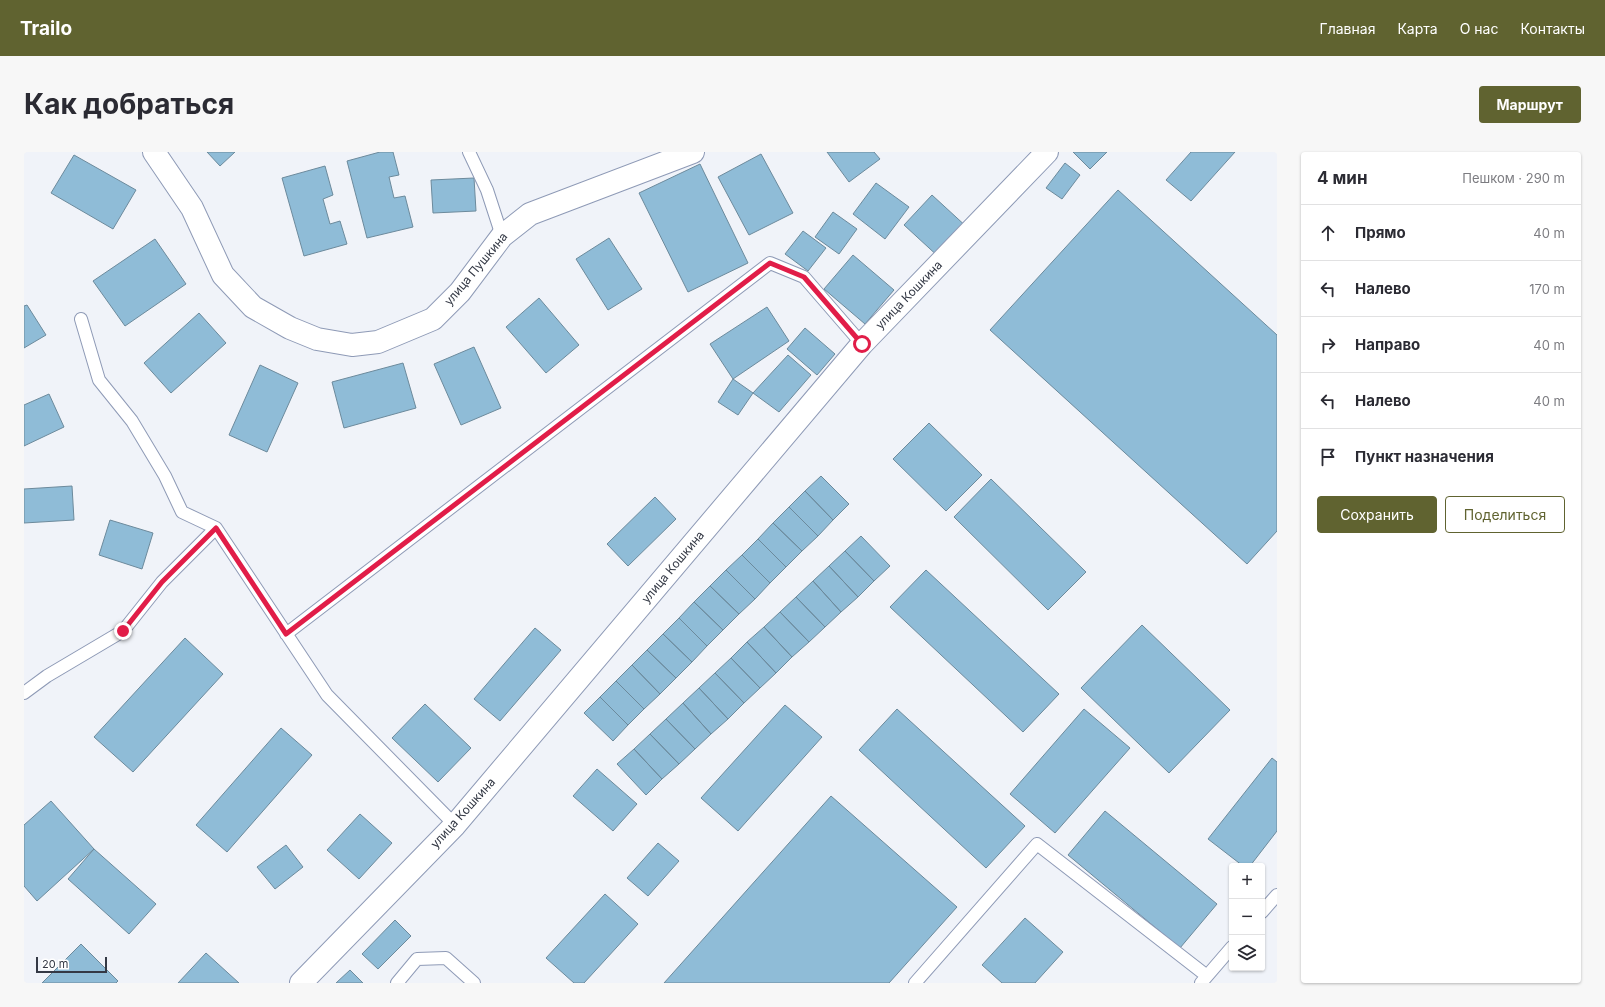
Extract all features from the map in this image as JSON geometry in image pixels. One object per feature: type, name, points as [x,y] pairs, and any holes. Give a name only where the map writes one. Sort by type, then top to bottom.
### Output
[{"type":"street","name":"улица Пушкина","points":[[154,152],[192,208],[224,275],[253,306],[290,328],[317,339],[352,345],[378,342],[433,319],[460,292],[502,236],[530,214],[693,152]]},
{"type":"street","name":"улица Кошкина","points":[[301,983],[454,825],[862,344],[1047,152]]},
{"type":"lane","points":[[469,152],[487,190],[502,236]]},
{"type":"lane","points":[[286,634],[770,263],[804,277],[862,344]]},
{"type":"lane","points":[[81,319],[99,380],[132,421],[165,476],[182,512],[216,528],[327,695],[454,825]]},
{"type":"lane","points":[[24,693],[47,676],[123,631],[162,582],[216,528]]},
{"type":"lane","points":[[915,983],[1037,844],[1204,979],[1229,950]]},
{"type":"lane","points":[[1265,909],[1277,895]]},
{"type":"lane","points":[[396,983],[417,959],[446,958],[474,983]]},
{"type":"building","points":[[207,152],[235,152],[220,166]]},
{"type":"building","points":[[380,152],[393,152],[399,175],[389,177],[394,198],[405,196],[413,227],[367,238],[347,161]]},
{"type":"building","points":[[827,152],[874,152],[880,159],[849,182]]},
{"type":"building","points":[[1073,152],[1107,152],[1090,169]]},
{"type":"building","points":[[1191,152],[1235,152],[1191,201],[1166,180]]},
{"type":"building","points":[[761,154],[793,213],[749,235],[718,177]]},
{"type":"building","points":[[74,155],[136,190],[113,229],[51,193]]},
{"type":"building","points":[[1065,163],[1080,175],[1062,199],[1046,188]]},
{"type":"building","points":[[700,164],[748,263],[688,292],[639,193]]},
{"type":"building","points":[[325,166],[333,195],[323,199],[330,224],[340,221],[347,244],[304,256],[282,178]]},
{"type":"building","points":[[474,178],[476,211],[433,213],[431,180]]},
{"type":"building","points":[[876,183],[909,207],[885,239],[853,214]]},
{"type":"building","points":[[1118,190],[1277,335],[1277,531],[1247,564],[990,330]]},
{"type":"building","points":[[932,195],[969,229],[941,259],[904,225]]},
{"type":"building","points":[[833,212],[857,229],[839,254],[815,237]]},
{"type":"building","points":[[803,231],[826,248],[808,271],[785,254]]},
{"type":"building","points":[[609,238],[642,289],[608,310],[576,259]]},
{"type":"building","points":[[155,239],[186,284],[125,326],[93,281]]},
{"type":"building","points":[[853,255],[894,290],[865,324],[824,289]]},
{"type":"building","points":[[539,298],[579,345],[546,373],[506,327]]},
{"type":"building","points":[[27,305],[46,335],[24,348],[24,306]]},
{"type":"building","points":[[767,307],[789,341],[733,379],[710,344]]},
{"type":"building","points":[[199,313],[226,343],[171,393],[144,363]]},
{"type":"building","points":[[805,328],[835,354],[817,375],[787,349]]},
{"type":"building","points":[[474,347],[501,408],[461,425],[434,364]]},
{"type":"building","points":[[788,355],[811,375],[779,412],[753,393]]},
{"type":"building","points":[[403,363],[416,408],[344,428],[332,382]]},
{"type":"building","points":[[260,365],[298,383],[267,452],[229,435]]},
{"type":"building","points":[[733,379],[753,393],[738,415],[718,402]]},
{"type":"building","points":[[49,394],[64,427],[24,446],[24,405]]},
{"type":"building","points":[[929,423],[982,475],[946,511],[893,459]]},
{"type":"building","points":[[821,476],[849,504],[833,520],[805,491]]},
{"type":"building","points":[[991,479],[1086,572],[1048,610],[954,517]]},
{"type":"building","points":[[72,486],[74,520],[24,523],[24,489]]},
{"type":"building","points":[[805,491],[833,520],[818,536],[789,507]]},
{"type":"building","points":[[655,497],[676,519],[628,566],[607,544]]},
{"type":"building","points":[[789,507],[818,536],[802,551],[773,523]]},
{"type":"building","points":[[110,520],[153,533],[142,569],[99,555]]},
{"type":"building","points":[[773,523],[802,551],[786,567],[758,539]]},
{"type":"building","points":[[861,536],[890,566],[874,581],[845,551]]},
{"type":"building","points":[[758,539],[786,567],[770,583],[742,555]]},
{"type":"building","points":[[845,551],[874,581],[858,597],[829,566]]},
{"type":"building","points":[[742,555],[770,583],[755,599],[726,570]]},
{"type":"building","points":[[829,566],[858,597],[841,612],[813,581]]},
{"type":"building","points":[[726,570],[755,599],[739,614],[710,586]]},
{"type":"building","points":[[926,570],[1059,694],[1023,732],[890,607]]},
{"type":"building","points":[[813,581],[841,612],[825,627],[796,597]]},
{"type":"building","points":[[710,586],[739,614],[723,630],[694,602]]},
{"type":"building","points":[[796,597],[825,627],[809,642],[780,612]]},
{"type":"building","points":[[694,602],[723,630],[707,646],[679,618]]},
{"type":"building","points":[[780,612],[809,642],[792,657],[764,627]]},
{"type":"building","points":[[679,618],[707,646],[692,662],[663,634]]},
{"type":"building","points":[[1142,625],[1230,710],[1169,773],[1081,688]]},
{"type":"building","points":[[764,627],[792,657],[776,673],[747,642]]},
{"type":"building","points":[[535,628],[561,650],[500,721],[474,699]]},
{"type":"building","points":[[663,634],[692,662],[676,678],[647,650]]},
{"type":"building","points":[[185,638],[223,674],[133,772],[94,737]]},
{"type":"building","points":[[747,642],[776,673],[760,688],[731,658]]},
{"type":"building","points":[[647,650],[676,678],[660,694],[632,665]]},
{"type":"building","points":[[731,658],[760,688],[744,703],[715,673]]},
{"type":"building","points":[[632,665],[660,694],[644,709],[616,681]]},
{"type":"building","points":[[715,673],[744,703],[728,719],[699,688]]},
{"type":"building","points":[[616,681],[644,709],[628,725],[600,697]]},
{"type":"building","points":[[699,688],[728,719],[711,734],[683,703]]},
{"type":"building","points":[[600,697],[628,725],[613,741],[584,713]]},
{"type":"building","points":[[683,703],[711,734],[695,749],[666,719]]},
{"type":"building","points":[[425,704],[471,748],[438,782],[392,738]]},
{"type":"building","points":[[785,705],[822,737],[738,831],[701,798]]},
{"type":"building","points":[[897,709],[1025,826],[986,868],[859,750]]},
{"type":"building","points":[[1084,709],[1130,748],[1055,833],[1010,794]]},
{"type":"building","points":[[666,719],[695,749],[679,764],[650,734]]},
{"type":"building","points":[[281,728],[312,755],[227,852],[196,825]]},
{"type":"building","points":[[650,734],[679,764],[662,779],[634,749]]},
{"type":"building","points":[[634,749],[662,779],[646,795],[617,764]]},
{"type":"building","points":[[1272,758],[1277,762],[1277,831],[1252,863],[1239,863],[1208,839]]},
{"type":"building","points":[[597,769],[637,804],[613,831],[573,796]]},
{"type":"building","points":[[831,796],[957,907],[889,983],[664,983]]},
{"type":"building","points":[[51,801],[94,849],[37,901],[24,886],[24,825]]},
{"type":"building","points":[[1105,811],[1217,904],[1180,948],[1068,855]]},
{"type":"building","points":[[360,814],[392,843],[359,879],[327,850]]},
{"type":"building","points":[[658,843],[679,861],[648,896],[627,878]]},
{"type":"building","points":[[286,845],[303,867],[275,889],[257,867]]},
{"type":"building","points":[[94,849],[156,904],[129,934],[68,879]]},
{"type":"building","points":[[605,894],[638,924],[584,983],[574,983],[546,958]]},
{"type":"building","points":[[1025,918],[1063,952],[1035,983],[1002,983],[982,965]]},
{"type":"building","points":[[395,920],[411,936],[378,969],[362,954]]},
{"type":"building","points":[[81,944],[118,981],[116,983],[42,983]]},
{"type":"building","points":[[206,953],[239,983],[178,983]]},
{"type":"building","points":[[350,970],[363,983],[336,983]]},
{"type":"route","points":[[123,631],[162,582],[216,528],[286,634],[770,263],[804,277],[862,344]]}]
